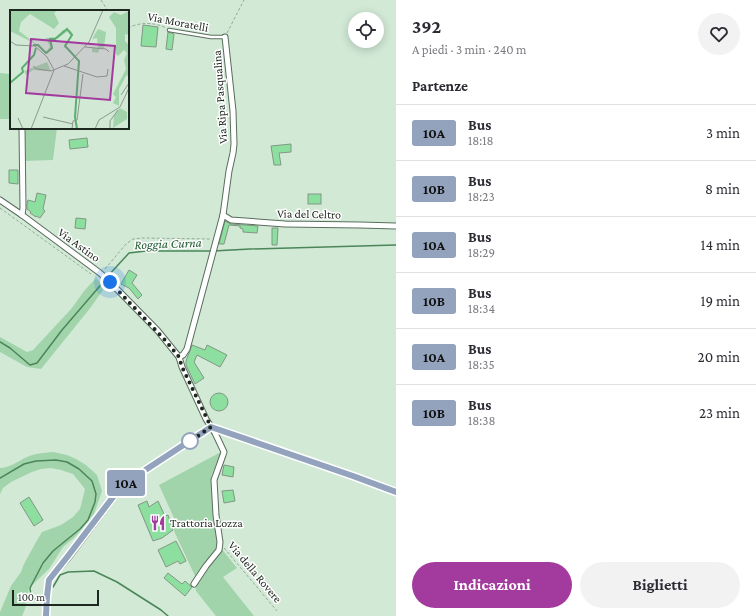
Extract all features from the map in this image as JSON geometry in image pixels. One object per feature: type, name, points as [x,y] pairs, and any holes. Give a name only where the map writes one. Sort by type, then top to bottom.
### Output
[{"type":"street","name":"Via Ripa Pasqualina","points":[[179,357],[183,355],[187,349],[217,241],[223,215],[233,153],[233,111],[225,37]]},
{"type":"street","points":[[22,129],[22,215]]},
{"type":"street","name":"Via Astino","points":[[0,200],[110,282],[158,331],[179,357],[182,367],[224,452],[214,480],[216,515],[220,543]]},
{"type":"street","name":"Via del Celtro","points":[[223,215],[232,220],[285,224],[396,226]]},
{"type":"street","points":[[46,616],[49,580],[120,488],[211,427],[396,492]]},
{"type":"street","points":[[194,584],[219,550],[220,543]]},
{"type":"lane","name":"Via Moratelli","points":[[169,30],[210,37],[225,37]]},
{"type":"path","points":[[101,0],[107,10]]},
{"type":"path","name":"Via Ripa Pasqualina","points":[[225,37],[244,0]]},
{"type":"path","name":"Via Moratelli","points":[[129,28],[141,24],[160,25],[169,30]]},
{"type":"path","points":[[0,208],[91,275],[102,272],[126,244],[133,239],[143,238],[217,241]]},
{"type":"path","name":"Via della Rovere","points":[[220,543],[277,611]]},
{"type":"green space","points":[[0,73],[10,74],[10,119],[0,119]]},
{"type":"green space","points":[[23,129],[57,129],[53,160],[23,161]]},
{"type":"green space","points":[[96,278],[105,287],[91,307],[41,369],[27,367],[0,352],[0,337],[27,352],[33,350],[72,308],[84,291]]},
{"type":"green space","points":[[53,452],[67,455],[86,465],[97,475],[102,491],[94,514],[75,537],[63,547],[49,569],[29,588],[25,609],[22,616],[0,616],[0,612],[11,586],[21,572],[42,532],[61,525],[73,517],[80,509],[85,489],[73,474],[51,468],[32,472],[11,482],[3,488],[0,494],[0,468],[11,466],[33,455]]},
{"type":"green space","points":[[221,452],[211,476],[213,512],[217,543],[237,568],[223,577],[254,616],[216,616],[196,591],[195,576],[174,531],[174,518],[159,485]]},
{"type":"building","points":[[143,25],[158,27],[156,47],[141,46]]},
{"type":"building","points":[[168,32],[174,34],[172,50],[166,49]]},
{"type":"building","points":[[87,138],[88,147],[70,149],[69,140]]},
{"type":"building","points":[[291,144],[291,152],[279,153],[281,165],[274,165],[271,146]]},
{"type":"building","points":[[9,170],[18,170],[18,184],[9,183]]},
{"type":"building","points":[[37,193],[46,195],[43,209],[45,211],[40,218],[30,213],[31,212],[27,209],[28,200],[35,202]]},
{"type":"building","points":[[308,194],[321,194],[321,204],[308,204]]},
{"type":"building","points":[[76,218],[86,219],[85,229],[75,228]]},
{"type":"building","points":[[225,221],[231,224],[258,226],[257,233],[243,232],[243,229],[240,228],[240,226],[229,225],[224,244],[219,244]]},
{"type":"building","points":[[272,228],[278,228],[277,245],[272,245]]},
{"type":"building","points":[[129,270],[137,275],[132,283],[142,295],[138,299],[129,288],[121,284]]},
{"type":"building","points":[[192,345],[205,350],[207,345],[227,355],[220,367],[197,355],[194,362],[204,378],[195,384],[186,365]]},
{"type":"building","points":[[215,393],[223,393],[228,398],[226,409],[223,411],[215,411],[210,406],[210,398]]},
{"type":"building","points":[[224,465],[234,467],[233,477],[222,475]]},
{"type":"building","points":[[233,490],[235,501],[224,503],[222,491]]},
{"type":"building","points":[[29,497],[43,520],[34,526],[20,503]]},
{"type":"building","name":"Trattoria Lozza","points":[[147,501],[149,507],[158,501],[165,516],[168,515],[173,530],[162,538],[153,541],[138,505]]},
{"type":"building","points":[[176,541],[186,561],[180,564],[178,561],[166,567],[158,550]]},
{"type":"building","points":[[168,573],[182,584],[185,581],[192,587],[185,596],[164,578]]},
{"type":"waterway","name":"Roggia Curna","points":[[107,277],[129,253],[146,251],[213,251],[396,245]]},
{"type":"waterway","name":"Roggia Curna","points":[[0,342],[10,348],[30,365],[37,363],[62,330],[105,280]]},
{"type":"waterway","name":"Roggia Curna","points":[[0,478],[24,464],[36,461],[56,460],[67,462],[79,469],[92,481],[96,494],[95,502],[88,520],[80,529],[53,551],[43,563],[30,588],[31,596],[35,599],[41,600]]},
{"type":"waterway","name":"Roggia Curna","points":[[53,587],[60,575],[68,572],[94,571],[117,582],[168,616]]},
{"type":"bus line","name":"10A","points":[[46,616],[49,580],[120,488],[211,427],[396,492]]},
{"type":"place","name":"Trattoria Lozza","points":[[158,523]]},
{"type":"route","points":[[110,282],[158,331],[179,357],[182,367],[211,427],[189,442],[190,441]]}]
